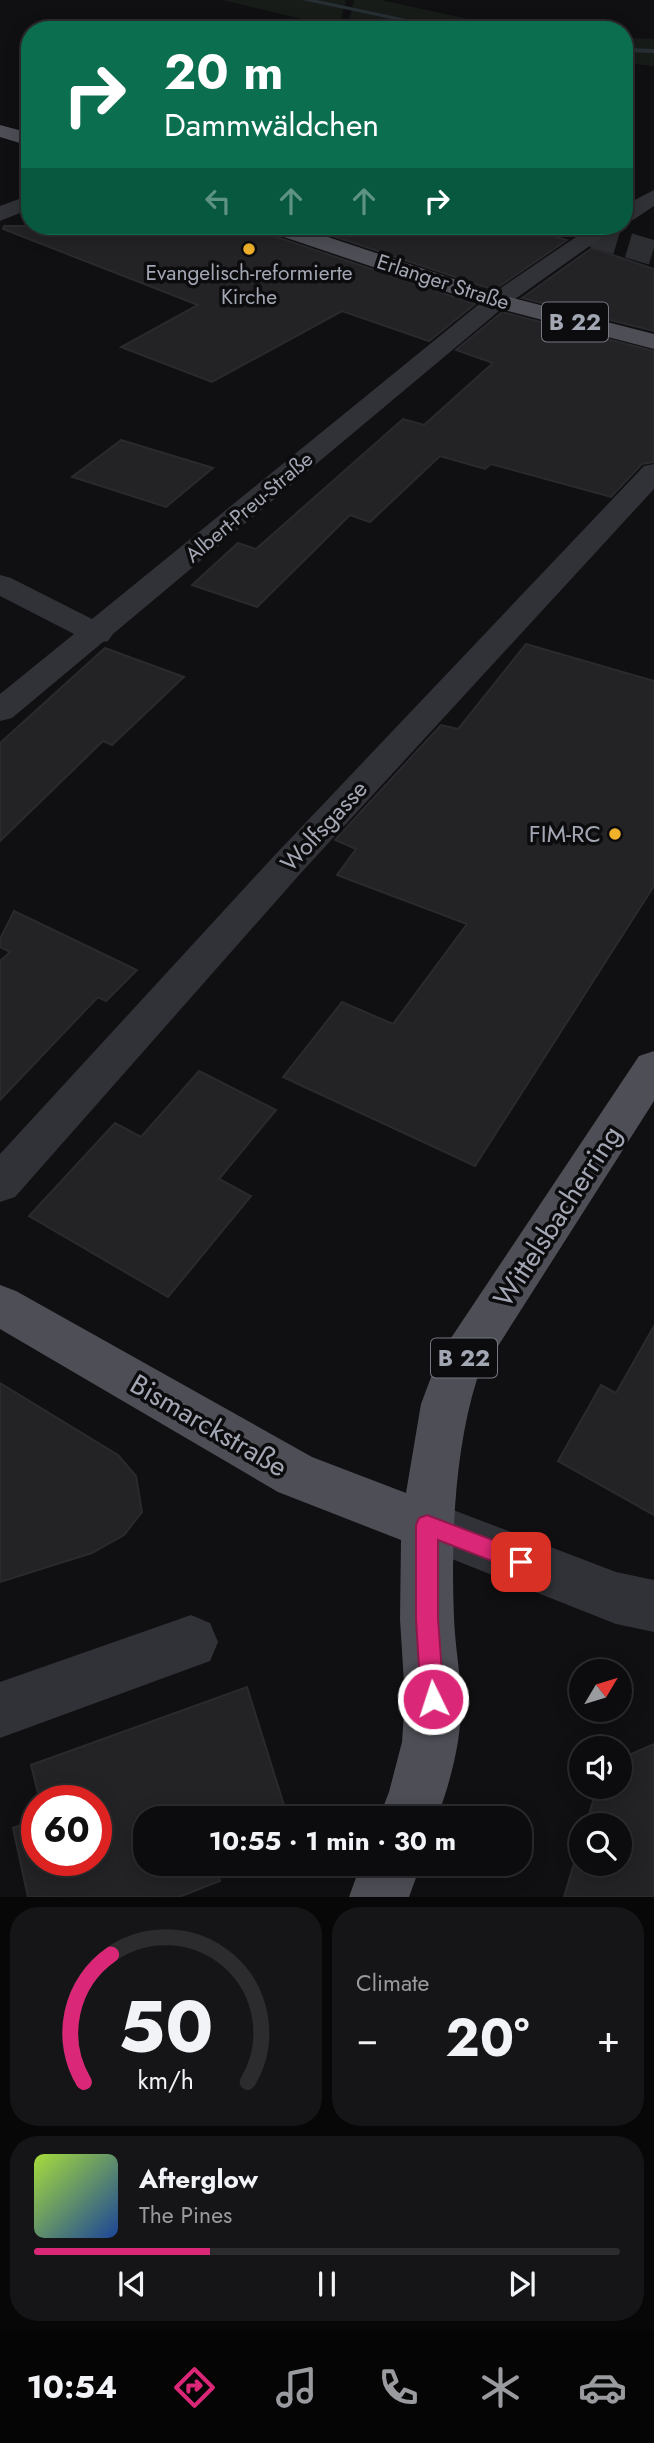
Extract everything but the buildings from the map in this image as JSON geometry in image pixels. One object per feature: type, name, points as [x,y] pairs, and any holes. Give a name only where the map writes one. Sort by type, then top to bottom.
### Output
[{"type":"main road","points":[[0,131],[21,137]]},
{"type":"main road","name":"Erlanger Straße","points":[[301,235],[496,301],[654,342]]},
{"type":"main road","name":"Wittelsbacherring","points":[[413,1806],[430,1742],[432,1710],[427,1619],[427,1525],[445,1405],[456,1371],[654,1067]]},
{"type":"main road","name":"Bismarckstraße","points":[[0,1304],[296,1475],[427,1525]]},
{"type":"main road","points":[[379,1897],[387,1876]]},
{"type":"street","points":[[633,210],[654,196]]},
{"type":"street","points":[[0,214],[21,205]]},
{"type":"street","name":"Albert-Preu-Straße","points":[[0,711],[97,634],[496,301],[593,235]]},
{"type":"street","name":"Wolfsgasse","points":[[0,1184],[287,865],[654,472]]},
{"type":"street","points":[[0,584],[97,634]]},
{"type":"street","points":[[427,1525],[616,1598],[654,1606]]},
{"type":"street","points":[[0,1710],[191,1642]]},
{"type":"shaded area","points":[[223,0],[346,0],[341,21],[310,21]]},
{"type":"shaded area","points":[[354,0],[381,0],[477,21],[349,21]]},
{"type":"shaded area","points":[[633,38],[654,39],[654,66],[633,64]]},
{"type":"waterway","points":[[306,0],[410,21]]},
{"type":"waterway","points":[[633,50],[654,51]]},
{"type":"tunnel","points":[[593,235],[654,253]]},
{"type":"place","name":"Evangelisch-reformierte Kirche","points":[[249,249]]},
{"type":"place","name":"FIM-RC","points":[[615,834]]},
{"type":"route","points":[[433,1699],[427,1619],[427,1525],[521,1562]]}]
